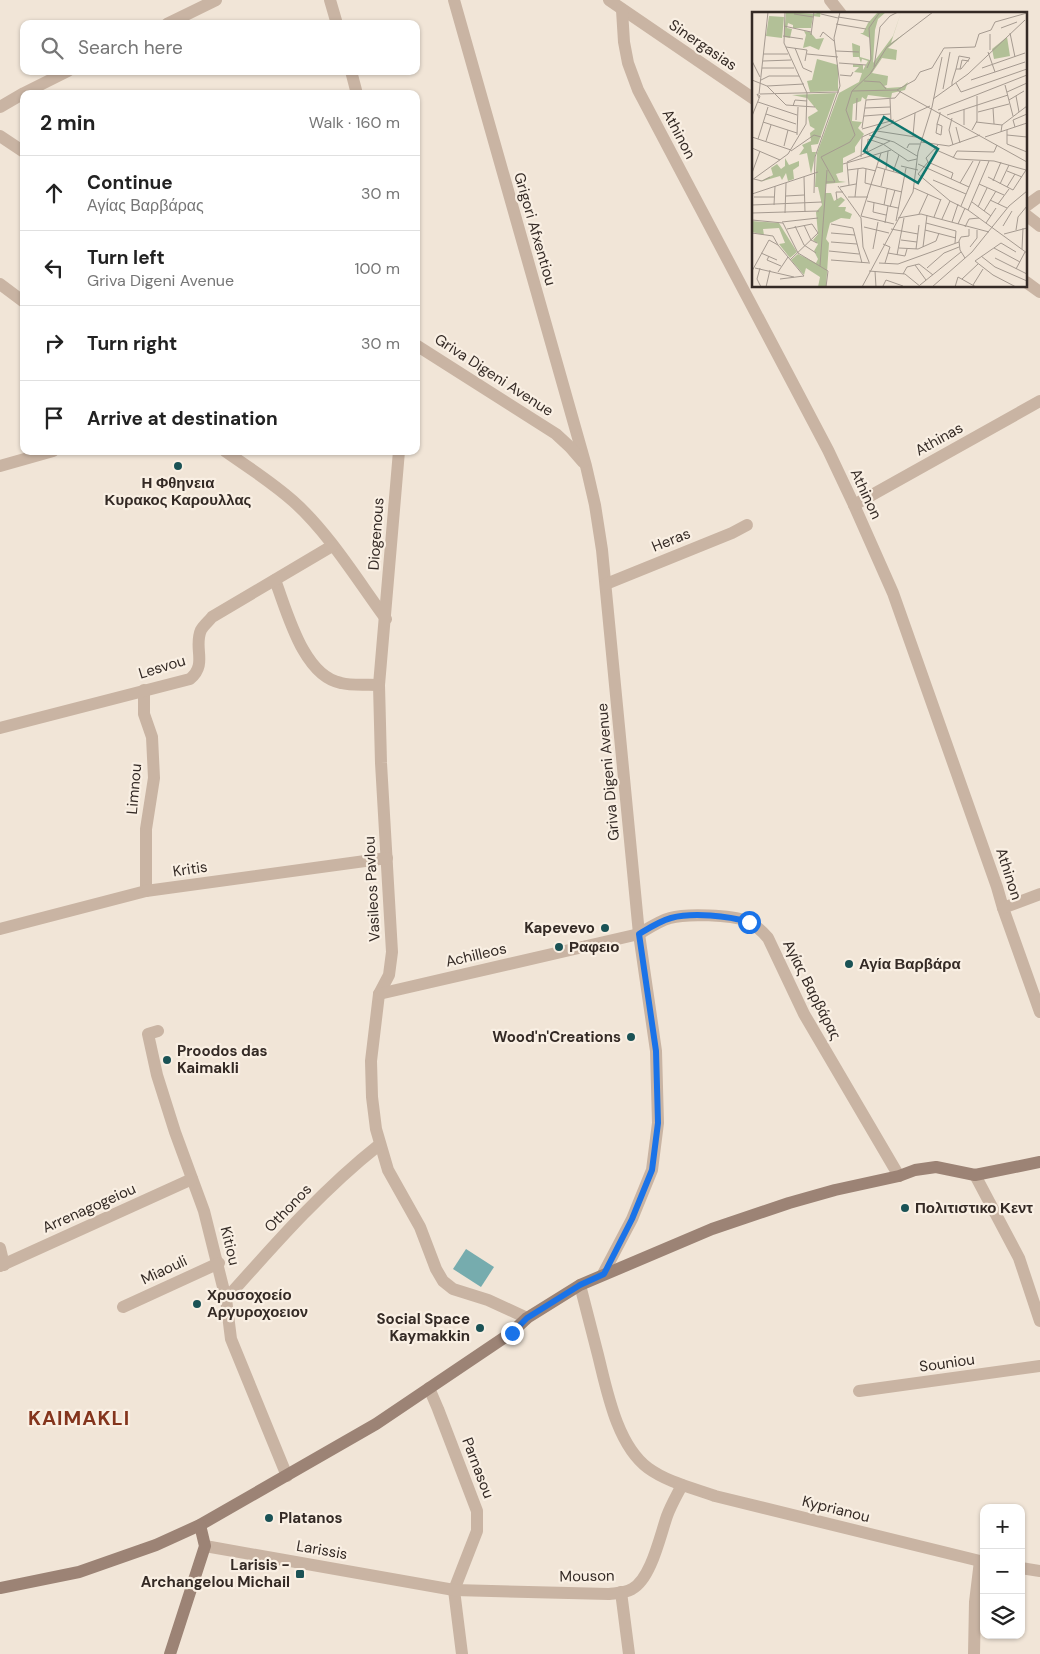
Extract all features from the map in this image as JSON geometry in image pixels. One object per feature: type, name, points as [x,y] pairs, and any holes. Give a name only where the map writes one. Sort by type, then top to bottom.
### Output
[{"type":"street","points":[[175,20],[216,0]]},
{"type":"street","points":[[330,0],[336,20]]},
{"type":"street","name":"Grigori Afxentiou","points":[[454,0],[586,466]]},
{"type":"street","name":"Sinergasias","points":[[609,0],[752,98]]},
{"type":"street","points":[[830,0],[839,12]]},
{"type":"street","name":"Athinon","points":[[622,10],[624,42],[628,63],[638,90],[828,450],[893,593],[984,847],[1003,908],[1040,1012]]},
{"type":"street","points":[[28,90],[60,75]]},
{"type":"street","points":[[352,75],[356,90]]},
{"type":"street","points":[[0,107],[20,94]]},
{"type":"street","points":[[0,136],[20,149]]},
{"type":"street","points":[[1028,205],[1040,196]]},
{"type":"street","points":[[1028,217],[1040,226]]},
{"type":"street","points":[[1028,283],[1040,292]]},
{"type":"street","points":[[0,284],[20,299]]},
{"type":"street","name":"Griva Digeni Avenue","points":[[420,348],[556,434],[586,466],[595,505],[606,584],[639,934],[656,1051],[658,1123],[652,1170],[632,1219],[604,1274]]},
{"type":"street","name":"Athinas","points":[[854,505],[1040,402]]},
{"type":"street","points":[[0,466],[39,455]]},
{"type":"street","points":[[230,455],[294,502],[313,521],[386,619]]},
{"type":"street","name":"Diogenous","points":[[386,619],[399,455]]},
{"type":"street","name":"Heras","points":[[606,584],[747,525]]},
{"type":"street","name":"Lesvou","points":[[0,728],[190,679],[197,673],[200,666],[198,644],[201,630],[212,617],[332,546]]},
{"type":"street","points":[[275,580],[300,645],[313,666],[326,677],[340,683],[379,685]]},
{"type":"street","name":"Vasileos Pavlou","points":[[386,619],[379,685],[381,763],[392,952],[389,975],[379,994],[372,1062],[372,1097],[379,1145],[388,1170],[416,1220],[436,1269],[443,1281],[453,1289],[504,1307],[527,1318]]},
{"type":"street","name":"Limnou","points":[[144,690],[144,714],[152,737],[154,778],[146,829],[146,891]]},
{"type":"street","name":"Kritis","points":[[0,929],[146,891],[387,858]]},
{"type":"street","points":[[1003,908],[1040,894]]},
{"type":"street","name":"Αγίας Βαρβάρας","points":[[639,934],[671,918],[688,915],[736,918],[749,922],[761,930],[768,938],[804,1014],[899,1176]]},
{"type":"street","name":"Achilleos","points":[[379,994],[639,934]]},
{"type":"street","name":"Kitiou","points":[[158,1031],[148,1034],[157,1075],[175,1132],[204,1211],[226,1300],[231,1339],[287,1476]]},
{"type":"street","name":"Othonos","points":[[226,1300],[289,1228],[355,1164],[379,1145]]},
{"type":"street","points":[[0,1588],[79,1572],[156,1545],[200,1525],[376,1424],[512,1333],[527,1318],[580,1285],[712,1229],[789,1203],[835,1190],[899,1176],[914,1170],[936,1167],[975,1175],[1040,1162]]},
{"type":"street","points":[[975,1175],[1019,1258],[1040,1321]]},
{"type":"street","name":"Arrenagogeiou","points":[[2,1266],[192,1179]]},
{"type":"street","points":[[0,1248],[2,1266]]},
{"type":"street","name":"Miaouli","points":[[123,1307],[218,1263]]},
{"type":"street","name":"Kyprianou","points":[[580,1285],[611,1406],[629,1447],[638,1459],[649,1468],[666,1478],[715,1496],[980,1561]]},
{"type":"street","name":"Souniou","points":[[859,1391],[1040,1366]]},
{"type":"street","name":"Parnasou","points":[[429,1388],[477,1512],[477,1531],[454,1590]]},
{"type":"street","name":"Mouson","points":[[454,1590],[609,1594],[632,1589],[641,1582],[650,1566],[659,1544],[667,1515],[682,1484]]},
{"type":"street","points":[[170,1654],[205,1546],[200,1525]]},
{"type":"street","name":"Larissis","points":[[205,1546],[454,1590]]},
{"type":"street","points":[[1025,1569],[1040,1571]]},
{"type":"street","points":[[974,1654],[975,1602],[980,1573]]},
{"type":"street","points":[[454,1590],[462,1654]]},
{"type":"street","points":[[621,1592],[629,1654]]},
{"type":"water","points":[[466,1249],[494,1267],[481,1287],[453,1269]]},
{"type":"place","name":"Η Φθηνεια Κυρακος Καρουλλας","points":[[178,466]]},
{"type":"place","name":"Kapevevo","points":[[605,928]]},
{"type":"place","name":"Ραφειο","points":[[559,947]]},
{"type":"place","name":"Αγία Βαρβάρα","points":[[849,964]]},
{"type":"place","name":"Wood'n'Creations","points":[[631,1037]]},
{"type":"place","name":"Proodos das Kaimakli","points":[[167,1060]]},
{"type":"place","name":"Πολιτιστικο Κεντ","points":[[905,1208]]},
{"type":"place","name":"Χρυσοχοείο Αργυροχοειον","points":[[197,1304]]},
{"type":"place","name":"Social Space Kaymakkin","points":[[480,1328]]},
{"type":"place","name":"Platanos","points":[[269,1518]]},
{"type":"place","name":"Larisis - Archangelou Michail","points":[[300,1574]]},
{"type":"district","name":"KAIMAKLI","points":[[79,1418]]},
{"type":"route","points":[[512,1333],[527,1318],[580,1285],[604,1274],[632,1219],[652,1170],[658,1123],[656,1051],[639,934],[671,918],[688,915],[736,918],[749,922]]}]
